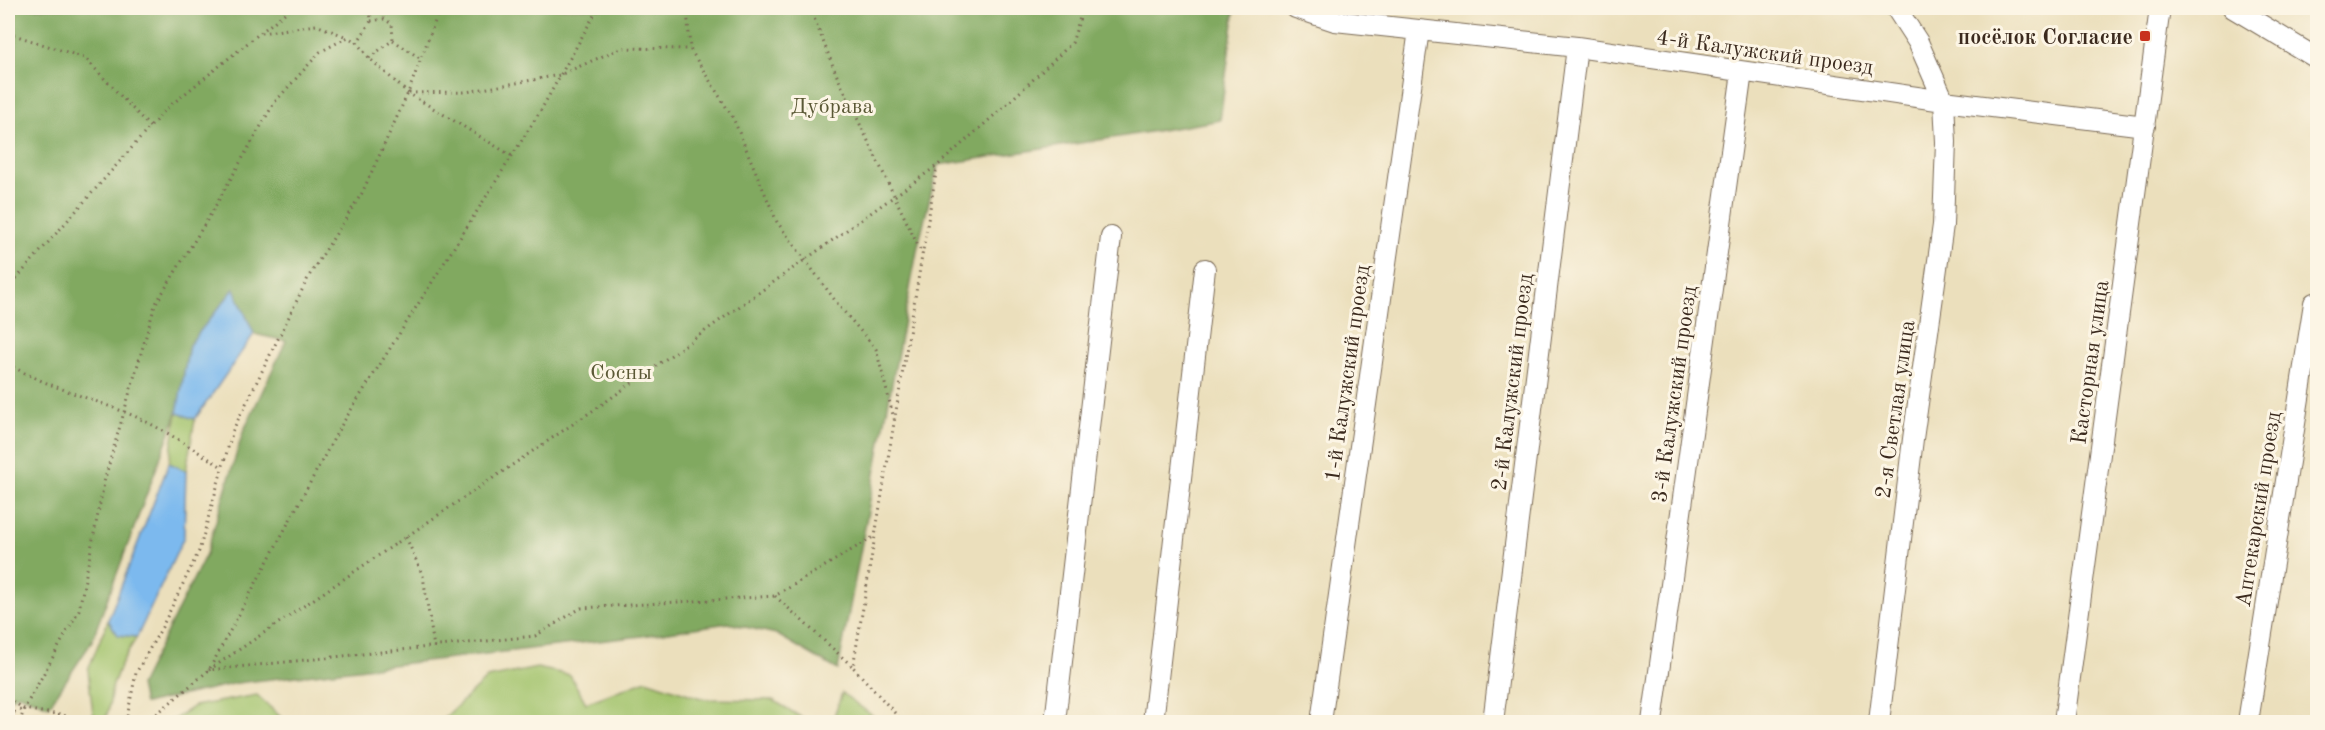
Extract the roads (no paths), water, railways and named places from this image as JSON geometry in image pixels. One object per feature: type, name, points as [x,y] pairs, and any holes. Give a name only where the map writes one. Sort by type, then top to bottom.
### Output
[{"type":"street","name":"4-й Калужский проезд","points":[[1296,8],[1335,21],[1577,47],[1944,101],[2145,126]]},
{"type":"street","points":[[1896,8],[1918,42],[1944,101]]},
{"type":"street","name":"Касторная улица","points":[[2064,723],[2160,8]]},
{"type":"street","points":[[2233,8],[2318,59]]},
{"type":"street","name":"1-й Калужский проезд","points":[[1321,723],[1419,30]]},
{"type":"street","name":"2-й Калужский проезд","points":[[1492,723],[1577,47]]},
{"type":"street","name":"3-й Калужский проезд","points":[[1653,723],[1742,72]]},
{"type":"street","name":"2-я Светлая улица","points":[[1879,723],[1913,439],[1943,225],[1946,142],[1944,101]]},
{"type":"street","points":[[1055,723],[1111,237]]},
{"type":"street","points":[[1153,723],[1205,269]]},
{"type":"street","name":"Аптекарский проезд","points":[[2248,723],[2314,303]]},
{"type":"water","points":[[234,289],[254,334],[195,419],[177,413],[189,345]]},
{"type":"water","points":[[169,463],[186,471],[184,537],[137,637],[118,635],[108,620]]},
{"type":"place","name":"посёлок Согласие","points":[[2145,36]]},
{"type":"park label","name":"Дубрава","points":[[832,105]]},
{"type":"park label","name":"Сосны","points":[[621,371]]}]
